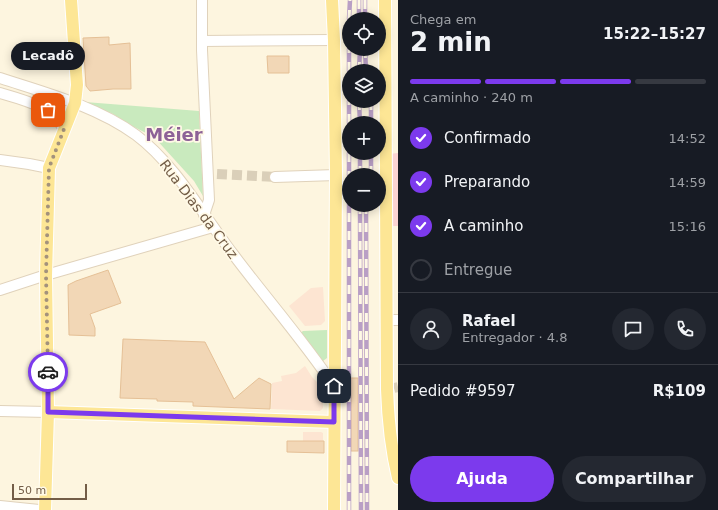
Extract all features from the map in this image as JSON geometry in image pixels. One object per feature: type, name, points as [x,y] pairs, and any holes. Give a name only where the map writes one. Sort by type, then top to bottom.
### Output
[{"type":"main road","points":[[45,510],[48,412],[46,275],[49,168],[75,103],[77,85],[71,0]]},
{"type":"main road","points":[[332,0],[336,176],[334,510]]},
{"type":"main road","points":[[385,0],[392,320],[387,382],[389,427],[398,478]]},
{"type":"main road","points":[[48,412],[334,422]]},
{"type":"street","points":[[202,0],[202,41],[213,174],[209,200],[204,215]]},
{"type":"street","points":[[202,41],[334,40]]},
{"type":"street","name":"Rua Dias da Cruz","points":[[0,78],[75,103],[101,114],[122,126],[153,149],[166,163],[213,227],[321,366],[334,386]]},
{"type":"street","points":[[0,93],[48,110],[60,122],[64,129]]},
{"type":"street","points":[[0,160],[49,168]]},
{"type":"street","points":[[275,177],[336,176]]},
{"type":"street","points":[[0,290],[46,275],[213,227]]},
{"type":"street","points":[[0,411],[48,412]]},
{"type":"street","points":[[0,506],[12,509],[39,510]]},
{"type":"shaded area","points":[[398,153],[398,226],[393,226],[388,154]]},
{"type":"shaded area","points":[[323,287],[325,321],[321,325],[305,326],[289,306],[311,288]]},
{"type":"shaded area","points":[[305,366],[312,377],[322,387],[323,408],[320,411],[271,409],[272,383],[282,381],[281,376],[296,373]]},
{"type":"shaded area","points":[[303,432],[323,433],[323,442],[303,441]]},
{"type":"green space","points":[[85,102],[199,111],[203,196],[194,181],[154,137],[113,114]]},
{"type":"green space","points":[[327,330],[327,358],[323,361],[320,360],[299,334],[303,331]]},
{"type":"building","points":[[109,37],[109,45],[130,43],[131,89],[90,91],[86,86],[83,38]]},
{"type":"building","points":[[267,56],[289,56],[289,73],[268,73]]},
{"type":"building","points":[[108,270],[121,303],[90,314],[95,328],[95,336],[69,335],[68,285]]},
{"type":"building","points":[[123,339],[205,342],[234,399],[259,378],[271,384],[270,409],[193,406],[193,402],[120,398]]},
{"type":"building","points":[[351,378],[358,378],[358,451],[351,451]]},
{"type":"building","points":[[287,441],[324,441],[324,453],[287,452]]},
{"type":"tunnel","points":[[217,174],[275,177]]},
{"type":"tunnel","points":[[394,388],[398,387]]},
{"type":"railway","points":[[349,12],[350,0]]},
{"type":"railway","points":[[359,0],[359,12]]},
{"type":"railway","points":[[365,0],[365,12]]},
{"type":"railway","points":[[349,56],[349,64]]},
{"type":"railway","points":[[359,64],[360,56]]},
{"type":"railway","points":[[365,56],[366,64]]},
{"type":"railway","points":[[349,108],[349,116]]},
{"type":"railway","points":[[359,108],[360,116]]},
{"type":"railway","points":[[371,108],[371,116]]},
{"type":"railway","points":[[349,160],[349,168]]},
{"type":"railway","points":[[360,160],[360,168]]},
{"type":"railway","points":[[371,160],[371,168]]},
{"type":"railway","points":[[349,212],[349,510]]},
{"type":"railway","points":[[360,212],[361,510]]},
{"type":"railway","points":[[366,212],[367,510]]},
{"type":"way so far","points":[[48,110],[60,122],[64,129],[49,168],[46,275],[48,372]]},
{"type":"place","name":"Lecadô","points":[[48,110]]},
{"type":"district","name":"Méier","points":[[174,134]]},
{"type":"route","points":[[48,372],[48,412],[334,422],[334,386]]}]
